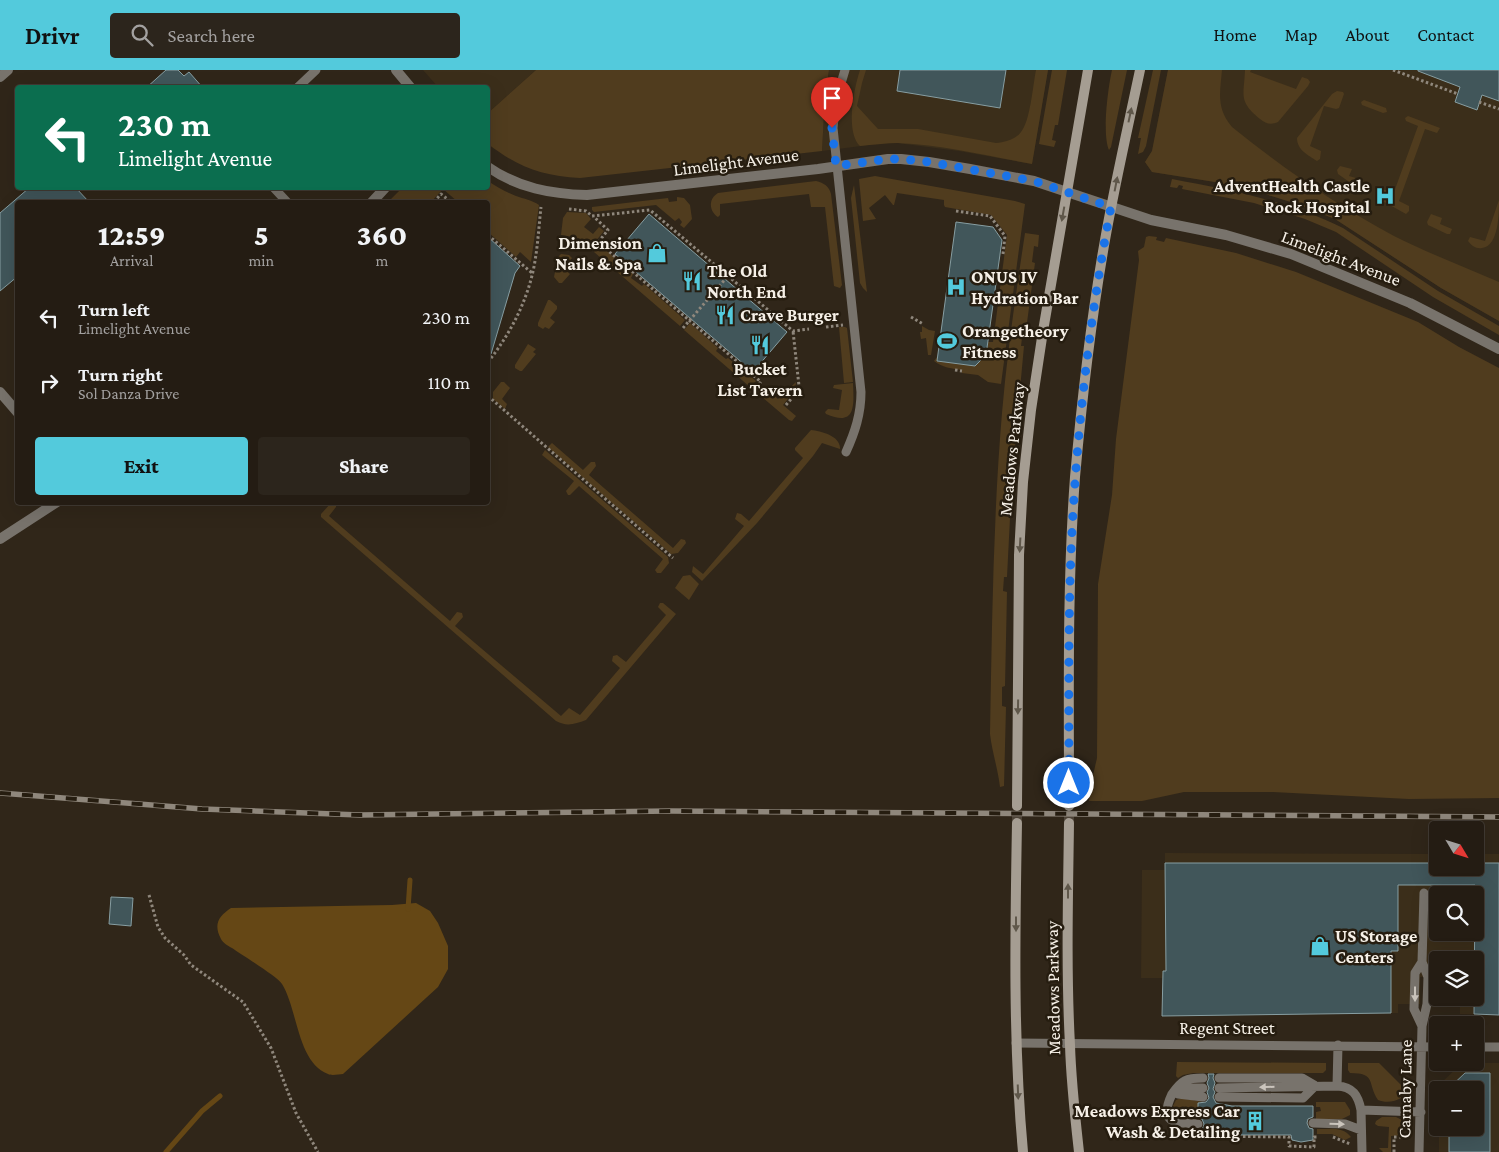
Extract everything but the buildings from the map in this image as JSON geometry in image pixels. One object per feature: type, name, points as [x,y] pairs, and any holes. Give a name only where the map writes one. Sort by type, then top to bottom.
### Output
[{"type":"main road","name":"Meadows Parkway","points":[[1017,806],[1020,555],[1023,482],[1031,410],[1088,70]]},
{"type":"main road","points":[[1069,806],[1070,627],[1075,479],[1089,341],[1104,242],[1140,70]]},
{"type":"main road","name":"Meadows Parkway","points":[[1017,823],[1016,1043],[1018,1104],[1023,1152]]},
{"type":"main road","name":"Meadows Parkway","points":[[1069,823],[1068,963],[1070,1044],[1079,1152]]},
{"type":"street","points":[[0,77],[8,70]]},
{"type":"street","points":[[396,70],[408,85]]},
{"type":"street","name":"Limelight Avenue","points":[[490,168],[527,187],[554,193],[587,195],[901,159],[970,169],[1034,181],[1151,220],[1226,235],[1291,254],[1410,303],[1499,350]]},
{"type":"street","points":[[374,200],[383,190]]},
{"type":"street","points":[[0,392],[15,410]]},
{"type":"street","points":[[0,539],[52,505]]},
{"type":"lane","points":[[300,85],[316,70]]},
{"type":"lane","points":[[844,70],[836,100],[832,128],[861,392],[859,419],[846,452]]},
{"type":"lane","points":[[276,190],[285,200]]},
{"type":"lane","points":[[1422,1026],[1427,1004],[1428,977],[1422,962],[1424,893]]},
{"type":"lane","points":[[1422,962],[1415,973],[1414,1009],[1422,1026]]},
{"type":"lane","name":"Carnaby Lane","points":[[1419,1152],[1422,1026]]},
{"type":"lane","name":"Regent Street","points":[[1016,1043],[1429,1047]]},
{"type":"lane","points":[[1337,1086],[1338,1045]]},
{"type":"lane","points":[[1484,1047],[1499,1048]]},
{"type":"lane","points":[[1198,1124],[1176,1123],[1169,1119],[1167,1108],[1172,1094],[1180,1083],[1187,1079],[1203,1078]]},
{"type":"lane","points":[[1219,1078],[1302,1078],[1314,1086],[1342,1086],[1354,1091],[1359,1099],[1361,1110],[1362,1152]]},
{"type":"lane","points":[[1219,1093],[1303,1098],[1314,1086]]},
{"type":"lane","points":[[1172,1094],[1189,1088],[1203,1092]]},
{"type":"lane","points":[[1361,1110],[1421,1112]]},
{"type":"lane","points":[[1312,1124],[1345,1124],[1361,1130]]},
{"type":"path","points":[[1394,70],[1458,94]]},
{"type":"path","points":[[1479,102],[1499,109]]},
{"type":"path","points":[[436,200],[441,194],[448,200]]},
{"type":"path","points":[[490,359],[514,321],[528,289],[535,261],[541,207]]},
{"type":"path","points":[[569,209],[586,210],[608,230],[592,250]]},
{"type":"path","points":[[592,216],[650,210],[793,331],[799,386],[797,392],[786,405]]},
{"type":"path","points":[[956,211],[990,216],[1005,236],[1003,254]]},
{"type":"path","points":[[490,236],[532,273]]},
{"type":"path","points":[[598,242],[761,382],[754,390]]},
{"type":"path","points":[[682,328],[728,276]]},
{"type":"path","points":[[911,317],[924,324]]},
{"type":"path","points":[[826,327],[846,325]]},
{"type":"path","points":[[793,331],[809,329]]},
{"type":"path","points":[[955,370],[962,371]]},
{"type":"path","points":[[490,398],[673,558]]},
{"type":"path","points":[[148,895],[158,927],[165,938],[184,955],[191,966],[243,1002],[271,1048],[296,1113],[318,1152]]},
{"type":"path","points":[[1194,1136],[1289,1137],[1289,1146],[1314,1147],[1314,1137],[1322,1136]]},
{"type":"path","points":[[1331,1136],[1351,1144]]},
{"type":"path","points":[[1394,1152],[1394,1137],[1404,1138]]},
{"type":"shaded area","points":[[423,70],[536,70],[490,111],[490,85],[436,85]]},
{"type":"shaded area","points":[[536,70],[829,70],[825,96],[822,151],[580,178],[566,177],[531,169],[510,159],[490,145],[490,111]]},
{"type":"shaded area","points":[[829,70],[1048,70],[1032,164],[959,151],[897,143],[822,151],[825,96]]},
{"type":"shaded area","points":[[860,70],[866,70],[857,106],[878,129],[918,129],[996,143],[1013,139],[1019,135],[1027,120],[1036,70],[1048,70],[1032,164],[965,151],[915,144],[893,143],[860,146],[855,139],[853,131],[852,110]]},
{"type":"shaded area","points":[[1052,70],[1067,70],[1058,125],[1055,125],[1052,140],[1056,141],[1054,147],[1039,144]]},
{"type":"shaded area","points":[[1112,70],[1127,70],[1109,150],[1106,122],[1107,99]]},
{"type":"shaded area","points":[[1153,70],[1161,70],[1146,146],[1143,152],[1138,154],[1141,138],[1138,138]]},
{"type":"shaded area","name":"AdventHealth Castle Rock Hospital","points":[[1168,70],[1499,70],[1499,321],[1441,288],[1335,219],[1262,193],[1215,182],[1152,172],[1145,162],[1152,151]]},
{"type":"shaded area","points":[[1168,70],[1222,70],[1221,107],[1232,127],[1310,185],[1351,212],[1394,236],[1499,282],[1499,321],[1441,288],[1335,219],[1262,193],[1215,182],[1152,172],[1145,162],[1152,151]]},
{"type":"shaded area","points":[[1245,70],[1251,70],[1250,72],[1296,89],[1302,77],[1310,82],[1278,122],[1269,124],[1253,113],[1245,102]]},
{"type":"shaded area","points":[[1337,91],[1344,94],[1339,108],[1324,106],[1310,146],[1321,151],[1320,159],[1317,161],[1301,149],[1297,138],[1332,94]]},
{"type":"shaded area","points":[[1364,100],[1386,108],[1387,112],[1383,113],[1362,105],[1361,102]]},
{"type":"shaded area","points":[[1408,116],[1440,128],[1437,133],[1425,129],[1399,201],[1409,206],[1409,211],[1406,214],[1379,199],[1377,195],[1381,189],[1394,192],[1418,126],[1406,121],[1405,118]]},
{"type":"shaded area","points":[[1340,166],[1352,169],[1349,176],[1359,179],[1358,185],[1355,186],[1338,174],[1337,170]]},
{"type":"shaded area","points":[[875,176],[1025,204],[1001,384],[988,382],[978,375],[962,373],[962,370],[944,366],[934,361],[937,357],[937,361],[975,366],[986,355],[988,342],[993,342],[1007,235],[991,215],[945,207],[944,200],[897,193],[894,205],[885,195],[869,208],[876,219],[863,221],[859,179]]},
{"type":"shaded area","points":[[1172,179],[1259,197],[1302,210],[1343,228],[1438,291],[1499,326],[1499,335],[1433,297],[1336,232],[1305,219],[1254,203],[1182,189],[1183,186],[1179,185],[1177,188],[1170,187]]},
{"type":"shaded area","points":[[816,181],[826,185],[831,194],[842,285],[840,288],[834,286],[825,207],[811,207],[809,194],[720,204],[720,215],[718,217],[711,208],[711,202],[718,193]]},
{"type":"shaded area","points":[[490,182],[509,193],[539,205],[531,262],[520,252],[516,257],[490,234],[490,200],[456,200],[444,190],[490,190]]},
{"type":"shaded area","points":[[854,185],[867,292],[860,283],[851,198]]},
{"type":"shaded area","points":[[400,190],[442,190],[433,200],[390,200]]},
{"type":"shaded area","points":[[677,197],[684,198],[690,205],[692,219],[684,228],[680,225],[682,222],[679,218],[675,221],[656,205],[594,212],[592,210],[592,207],[668,198],[669,202],[677,201]]},
{"type":"shaded area","points":[[1499,200],[1497,228],[1492,241],[1488,246],[1482,248],[1474,247],[1468,241],[1470,237],[1485,241]]},
{"type":"shaded area","points":[[567,212],[586,213],[591,219],[584,227],[593,234],[599,227],[604,231],[590,248],[578,238],[561,235],[563,218]]},
{"type":"shaded area","points":[[1431,214],[1442,218],[1440,224],[1452,229],[1450,234],[1428,225],[1427,222]]},
{"type":"shaded area","points":[[1025,233],[1039,235],[1038,247],[1034,246],[1032,262],[1035,263],[1026,330],[1023,330],[1021,346],[1024,346],[1013,465],[1010,465],[1009,479],[1012,479],[1007,577],[1004,577],[1003,591],[1007,592],[1005,686],[1002,687],[1002,706],[1006,707],[1004,786],[1000,787],[990,734],[995,533],[1004,390]]},
{"type":"shaded area","points":[[1146,237],[1157,237],[1156,240],[1164,242],[1166,238],[1236,253],[1296,272],[1418,322],[1499,368],[1499,798],[1409,799],[1273,792],[1184,792],[1142,801],[1089,801],[1097,758],[1098,584],[1112,495],[1116,439],[1139,260],[1138,251],[1144,247]]},
{"type":"shaded area","points":[[600,245],[633,274],[631,278],[642,286],[644,284],[685,320],[680,326],[594,252]]},
{"type":"shaded area","points":[[561,254],[569,255],[572,258],[564,269],[570,274],[562,283],[559,283],[554,277],[558,257]]},
{"type":"shaded area","points":[[548,300],[557,306],[557,309],[550,318],[555,322],[549,329],[545,327],[543,329],[538,326],[538,323]]},
{"type":"shaded area","points":[[690,323],[718,348],[716,351],[726,359],[728,358],[756,381],[750,387],[684,330]]},
{"type":"shaded area","points":[[922,326],[935,331],[931,355],[928,355],[926,338],[921,339],[920,332],[922,332]]},
{"type":"shaded area","points":[[839,327],[847,328],[853,382],[844,383]]},
{"type":"shaded area","points":[[528,344],[536,349],[533,352],[536,354],[520,371],[515,368],[515,365]]},
{"type":"shaded area","points":[[501,382],[504,382],[510,388],[502,399],[507,404],[505,409],[493,399],[493,392]]},
{"type":"shaded area","points":[[796,382],[795,390],[783,405],[796,416],[792,421],[756,392],[762,386],[778,399]]},
{"type":"shaded area","points":[[853,383],[853,406],[848,416],[843,418],[826,414],[825,412],[828,409],[839,410],[842,390],[833,388],[834,385]]},
{"type":"shaded area","points":[[811,430],[825,433],[834,438],[839,444],[840,449],[822,443],[757,523],[702,581],[692,572],[693,566],[703,574],[744,526],[735,519],[737,513],[749,521],[803,458],[795,448]]},
{"type":"shaded area","points":[[552,443],[583,470],[591,462],[595,462],[596,466],[589,475],[673,548],[681,539],[685,540],[686,543],[678,553],[671,554],[548,447]]},
{"type":"shaded area","points":[[545,450],[668,557],[669,563],[661,573],[657,573],[655,570],[663,559],[579,486],[568,495],[566,491],[574,481],[542,455]]},
{"type":"shaded area","points":[[329,505],[336,505],[329,516],[450,621],[457,612],[462,613],[463,617],[455,626],[561,716],[569,708],[580,715],[620,668],[612,661],[613,656],[617,655],[626,662],[666,615],[658,607],[660,603],[663,603],[676,614],[586,720],[571,724],[560,723],[321,517],[321,514]]},
{"type":"shaded area","points":[[690,575],[699,584],[689,600],[675,588],[683,576]]},
{"type":"shaded area","name":"US Storage Centers","points":[[1165,853],[1429,854],[1429,876],[1484,876],[1484,854],[1499,854],[1499,1015],[1460,1014],[1460,1006],[1484,1006],[1484,951],[1429,951],[1429,977],[1420,977],[1420,1004],[1398,1004],[1398,1013],[1162,1016],[1163,978],[1141,978],[1142,870],[1165,870]]},
{"type":"shaded area","points":[[416,903],[430,911],[438,923],[448,946],[448,969],[438,987],[343,1074],[330,1075],[318,1068],[310,1059],[299,1034],[292,1007],[282,984],[267,971],[224,943],[217,925],[220,917],[231,908]]},
{"type":"shaded area","points":[[1177,1062],[1326,1063],[1326,1070],[1323,1073],[1193,1073],[1178,1078],[1176,1076]]},
{"type":"shaded area","points":[[1348,1063],[1379,1063],[1401,1085],[1401,1098],[1390,1102],[1378,1100],[1368,1077],[1350,1073]]},
{"type":"shaded area","points":[[1484,1063],[1499,1063],[1499,1152],[1439,1152],[1439,1136],[1484,1136],[1484,1081],[1443,1081],[1454,1071],[1484,1071]]},
{"type":"shaded area","points":[[1181,1098],[1203,1102],[1198,1104],[1198,1118],[1183,1119],[1177,1117],[1173,1106],[1176,1100]]},
{"type":"shaded area","points":[[1316,1102],[1345,1102],[1350,1110],[1350,1115],[1342,1119],[1316,1119],[1316,1112],[1321,1111],[1320,1107],[1316,1107]]},
{"type":"shaded area","points":[[1382,1117],[1396,1117],[1402,1120],[1401,1135],[1391,1136],[1391,1152],[1383,1152],[1379,1148],[1388,1148],[1389,1127],[1375,1124]]},
{"type":"shaded area","points":[[1317,1129],[1340,1130],[1348,1133],[1351,1137],[1345,1140],[1332,1134],[1317,1134]]},
{"type":"waterway","points":[[408,909],[410,880]]},
{"type":"waterway","points":[[166,1152],[202,1111],[220,1096]]},
{"type":"tunnel","points":[[1017,806],[1017,823]]},
{"type":"tunnel","points":[[1069,806],[1069,823]]},
{"type":"railway","points":[[0,793],[202,809],[360,815],[671,811],[1499,817]]},
{"type":"place","name":"AdventHealth Castle Rock Hospital","points":[[1385,196]]},
{"type":"place","name":"Dimension Nails & Spa","points":[[657,253]]},
{"type":"place","name":"The Old North End","points":[[692,281]]},
{"type":"place","name":"ONUS IV Hydration Bar","points":[[956,287]]},
{"type":"place","name":"Crave Burger","points":[[725,315]]},
{"type":"place","name":"Orangetheory Fitness","points":[[947,341]]},
{"type":"place","name":"Bucket List Tavern","points":[[760,345]]},
{"type":"place","name":"US Storage Centers","points":[[1320,946]]},
{"type":"place","name":"Meadows Express Car Wash & Detailing","points":[[1255,1121]]},
{"type":"route","points":[[832,128],[836,166],[888,159],[929,162],[1034,181],[1111,207],[1089,341],[1075,479],[1071,553],[1069,783]]}]
